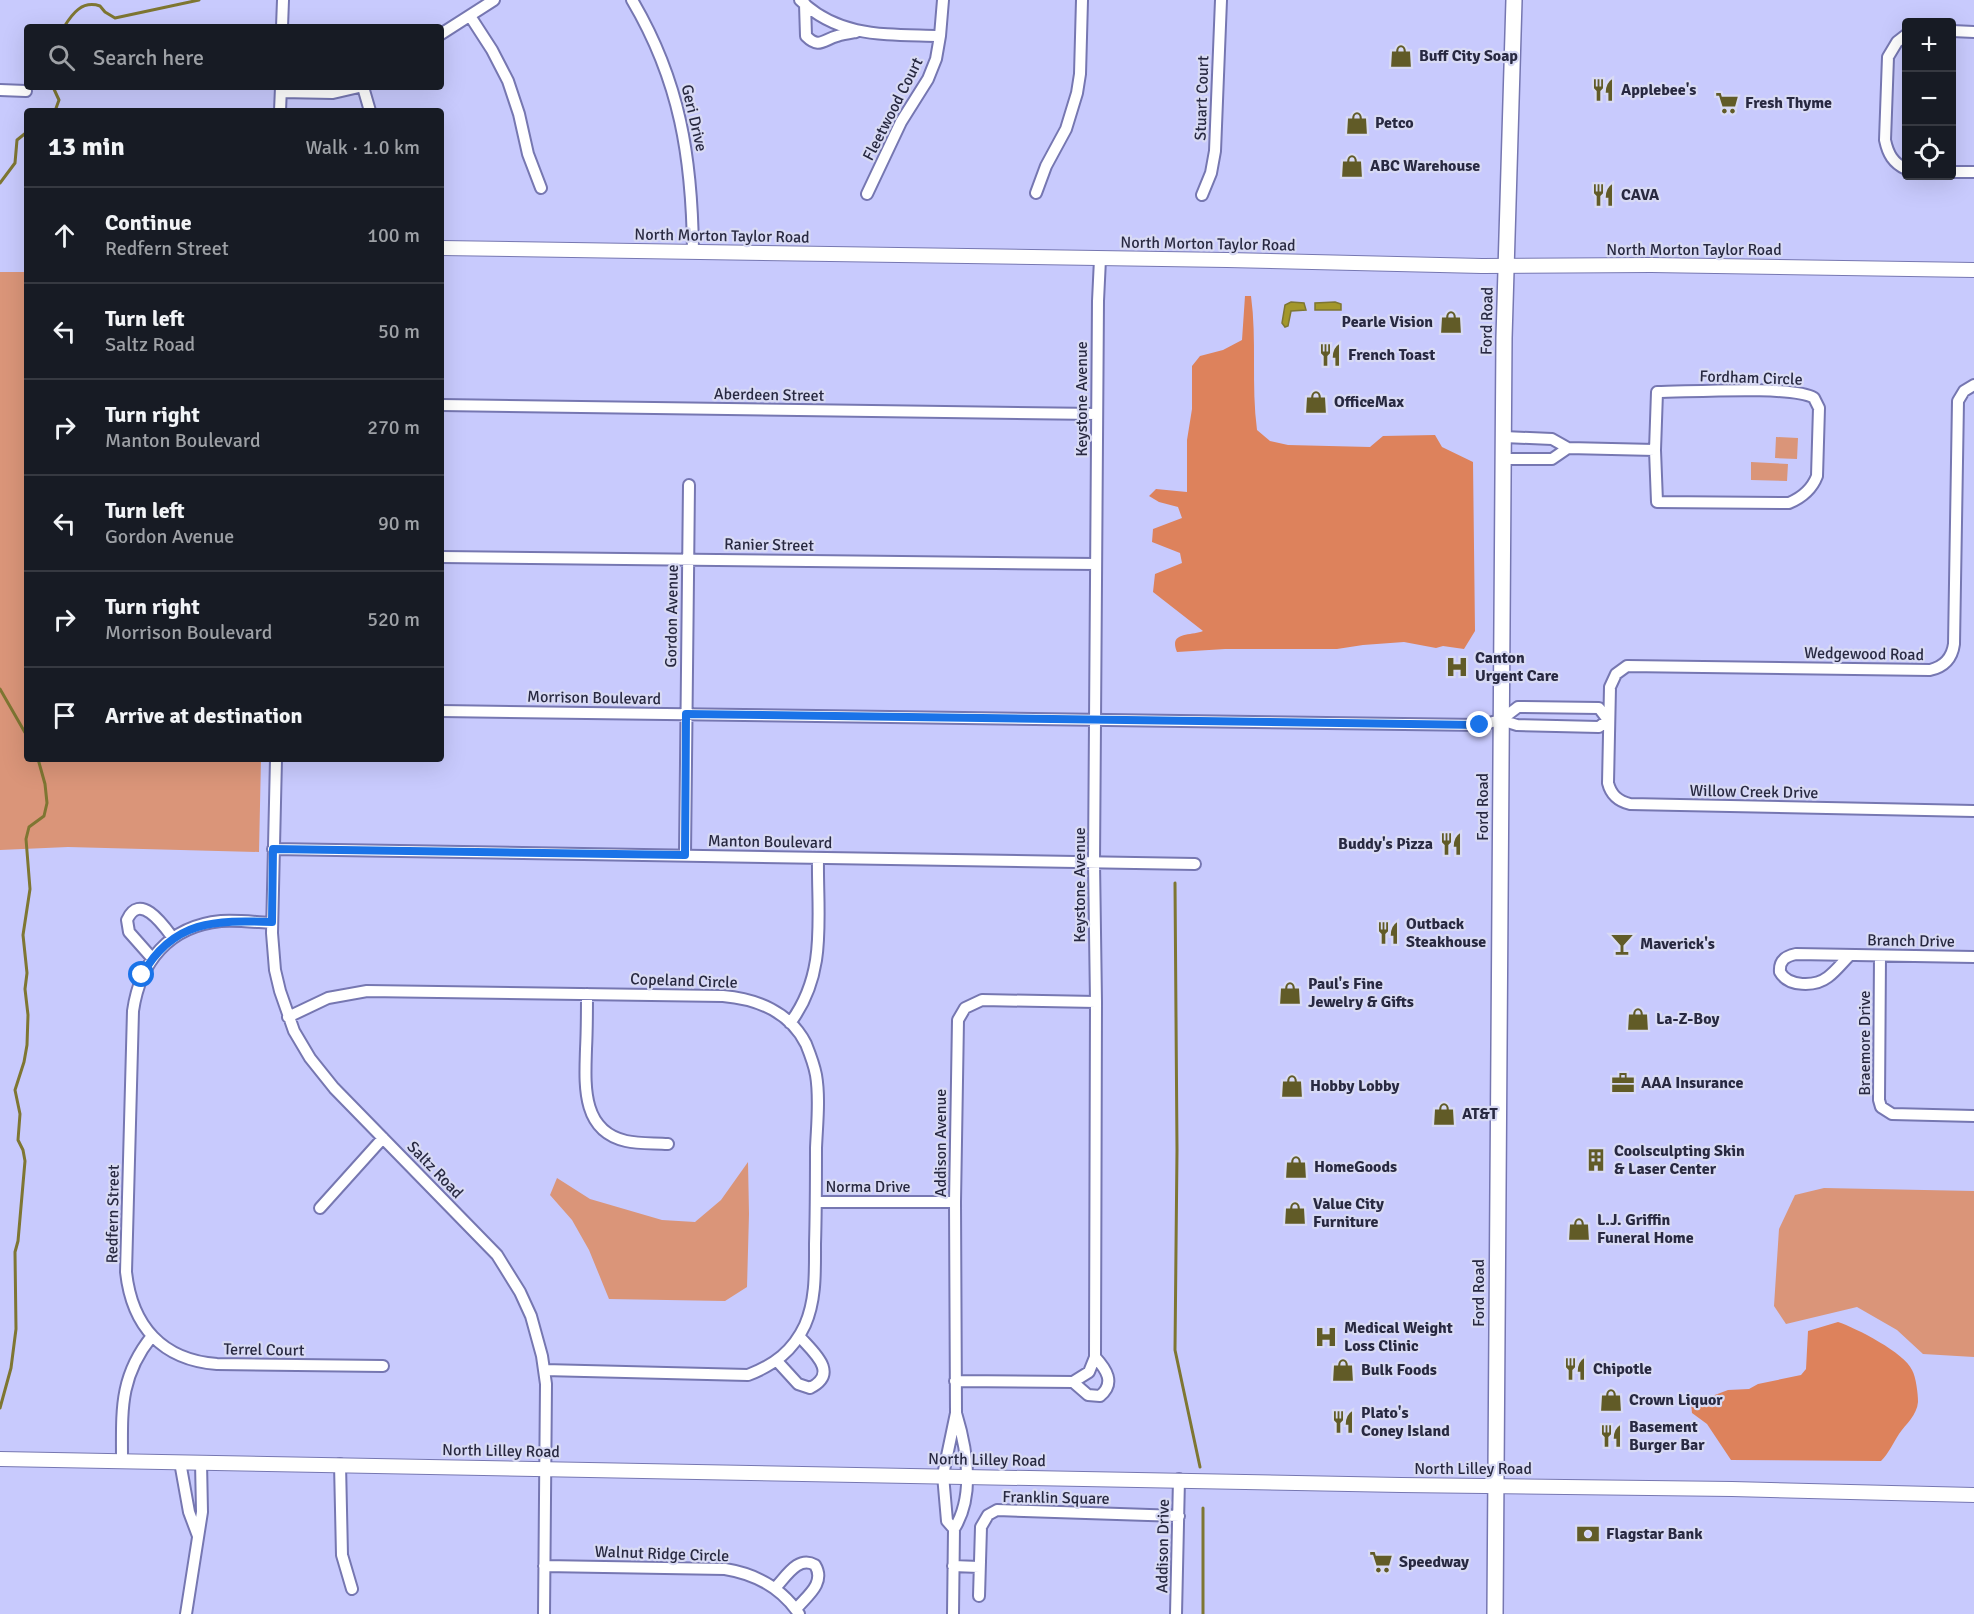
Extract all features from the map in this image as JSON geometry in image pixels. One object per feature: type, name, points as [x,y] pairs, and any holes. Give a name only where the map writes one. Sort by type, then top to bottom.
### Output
[{"type":"main road","name":"Ford Road","points":[[1494,1614],[1503,437],[1514,0]]},
{"type":"street","points":[[282,24],[283,0]]},
{"type":"street","points":[[444,32],[494,0]]},
{"type":"street","name":"Geri Drive","points":[[632,0],[667,73],[682,126],[689,165],[693,251]]},
{"type":"street","name":"Fleetwood Court","points":[[867,194],[901,122],[928,79],[936,59],[942,0]]},
{"type":"street","points":[[1036,193],[1046,166],[1066,129],[1077,93],[1080,74],[1082,0]]},
{"type":"street","name":"Stuart Court","points":[[1202,195],[1211,173],[1215,151],[1221,0]]},
{"type":"street","points":[[802,2],[806,36],[816,43],[823,43],[840,34],[858,31],[940,36]]},
{"type":"street","points":[[802,2],[826,20],[858,31]]},
{"type":"street","points":[[470,16],[492,50],[508,81],[519,114],[528,154],[541,188]]},
{"type":"street","points":[[1956,31],[1974,32]]},
{"type":"street","points":[[1902,38],[1892,48],[1888,61],[1885,140],[1887,150],[1893,160],[1902,166]]},
{"type":"street","points":[[0,90],[26,91]]},
{"type":"street","points":[[280,108],[281,90]]},
{"type":"street","points":[[294,90],[333,93],[347,90]]},
{"type":"street","points":[[362,90],[369,108]]},
{"type":"street","points":[[1956,172],[1974,172]]},
{"type":"street","name":"North Morton Taylor Road","points":[[444,248],[1506,266],[1651,265],[1974,270]]},
{"type":"street","name":"Keystone Avenue","points":[[1095,1357],[1094,862],[1100,259]]},
{"type":"street","name":"Wedgewood Road","points":[[1608,720],[1610,687],[1613,679],[1621,670],[1632,665],[1930,670],[1943,665],[1950,657],[1954,644],[1958,401],[1964,391],[1974,385]]},
{"type":"street","name":"Fordham Circle","points":[[1657,392],[1801,393],[1814,398],[1818,404],[1817,476],[1814,484],[1798,500],[1789,503],[1657,502],[1655,450],[1657,392]]},
{"type":"street","name":"Aberdeen Street","points":[[444,405],[1097,414]]},
{"type":"street","points":[[1503,437],[1552,439],[1568,448],[1655,450]]},
{"type":"street","points":[[1503,459],[1552,459],[1568,448]]},
{"type":"street","name":"Gordon Avenue","points":[[685,855],[689,484]]},
{"type":"street","name":"Ranier Street","points":[[444,557],[1096,564]]},
{"type":"street","points":[[1518,707],[1531,707],[1599,708],[1608,720],[1599,727],[1517,725],[1501,720],[1518,707]]},
{"type":"street","name":"Morrison Boulevard","points":[[444,711],[1480,725],[1501,720]]},
{"type":"street","name":"Willow Creek Drive","points":[[1608,720],[1609,786],[1616,798],[1630,804],[1974,811]]},
{"type":"street","name":"Saltz Road","points":[[276,762],[272,922],[275,970],[288,1017],[302,1045],[320,1072],[483,1240],[506,1268],[531,1316],[539,1341],[544,1370],[543,1614]]},
{"type":"street","name":"Manton Boulevard","points":[[273,849],[1195,864]]},
{"type":"street","points":[[790,1023],[807,998],[816,970],[818,858]]},
{"type":"street","points":[[152,958],[129,932],[127,920],[132,913],[140,910],[149,911],[173,938]]},
{"type":"street","name":"Redfern Street","points":[[152,1336],[141,1322],[133,1306],[126,1272],[133,1011],[138,985],[152,958],[173,938],[189,928],[220,921],[272,922]]},
{"type":"street","name":"Branch Drive","points":[[1849,956],[1833,973],[1820,982],[1792,983],[1786,980],[1780,972],[1781,962],[1789,956],[1849,956],[1880,956],[1974,957]]},
{"type":"street","name":"Braemore Drive","points":[[1880,956],[1879,1100],[1881,1107],[1892,1114],[1974,1116]]},
{"type":"street","name":"Copeland Circle","points":[[288,1017],[328,998],[367,991],[737,997],[768,1007],[790,1023],[806,1044],[816,1074],[816,1202],[812,1307],[799,1336],[786,1353],[765,1369],[748,1375],[735,1376],[544,1370]]},
{"type":"street","points":[[587,994],[585,1086],[591,1112],[606,1131],[619,1138],[627,1141],[668,1144]]},
{"type":"street","name":"Addison Avenue","points":[[954,1529],[947,1521],[943,1475],[956,1413],[957,1026],[965,1008],[982,1000],[1096,1002]]},
{"type":"street","points":[[320,1208],[383,1138]]},
{"type":"street","name":"Norma Drive","points":[[816,1202],[956,1202]]},
{"type":"street","points":[[122,1460],[122,1410],[125,1387],[135,1360],[152,1336]]},
{"type":"street","name":"Terrel Court","points":[[152,1336],[175,1353],[203,1363],[383,1366]]},
{"type":"street","points":[[777,1361],[798,1384],[810,1388],[820,1383],[824,1374],[822,1363],[799,1336]]},
{"type":"street","points":[[1073,1382],[1088,1395],[1094,1397],[1104,1392],[1109,1386],[1109,1378],[1095,1357]]},
{"type":"street","points":[[955,1381],[1073,1382],[1089,1372],[1095,1357]]},
{"type":"street","name":"Addison Avenue","points":[[953,1614],[954,1529],[960,1519],[967,1476],[963,1435],[956,1413]]},
{"type":"street","name":"North Lilley Road","points":[[0,1459],[1974,1495]]},
{"type":"street","points":[[180,1462],[189,1512],[198,1536]]},
{"type":"street","points":[[186,1614],[202,1512],[201,1462]]},
{"type":"street","points":[[340,1464],[342,1556],[352,1589]]},
{"type":"street","name":"Addison Drive","points":[[1176,1614],[1179,1479]]},
{"type":"street","name":"Franklin Square","points":[[979,1596],[981,1527],[988,1515],[997,1510],[1179,1516]]},
{"type":"street","name":"Walnut Ridge Circle","points":[[544,1566],[725,1569],[749,1574],[775,1588],[798,1612],[818,1584],[819,1571],[815,1565],[804,1562],[798,1564],[775,1588]]},
{"type":"street","points":[[953,1566],[980,1567]]},
{"type":"shaded area","points":[[0,272],[24,272],[24,762],[261,762],[259,852],[68,847],[0,850]]},
{"type":"shaded area","points":[[1245,296],[1251,296],[1253,313],[1254,396],[1257,430],[1270,441],[1288,445],[1370,447],[1383,436],[1435,435],[1442,447],[1473,462],[1475,631],[1464,649],[1443,646],[1436,648],[1404,642],[1337,649],[1225,649],[1177,652],[1175,645],[1178,637],[1203,631],[1153,592],[1155,574],[1182,563],[1180,553],[1152,542],[1153,529],[1182,518],[1178,507],[1159,502],[1149,496],[1156,489],[1187,492],[1187,440],[1192,409],[1192,366],[1200,356],[1223,350],[1242,340]]},
{"type":"shaded area","points":[[1291,302],[1304,303],[1306,310],[1291,311],[1288,326],[1285,327],[1282,323],[1285,305]]},
{"type":"shaded area","points":[[1315,303],[1341,304],[1341,310],[1315,310]]},
{"type":"shaded area","points":[[1776,437],[1798,438],[1797,459],[1775,458]]},
{"type":"shaded area","points":[[1751,462],[1788,464],[1787,481],[1751,480]]},
{"type":"shaded area","points":[[748,1162],[747,1287],[725,1301],[609,1299],[589,1250],[572,1220],[550,1195],[557,1178],[590,1199],[662,1220],[695,1222],[721,1200]]},
{"type":"shaded area","points":[[1824,1188],[1974,1191],[1974,1357],[1923,1354],[1897,1330],[1857,1307],[1786,1324],[1774,1306],[1779,1229],[1795,1195]]},
{"type":"shaded area","points":[[1838,1322],[1867,1335],[1900,1356],[1908,1363],[1916,1381],[1917,1407],[1886,1455],[1881,1461],[1731,1460],[1707,1424],[1692,1413],[1691,1404],[1728,1390],[1749,1389],[1758,1384],[1801,1375],[1806,1369],[1808,1331]]},
{"type":"waterway","points":[[66,24],[78,9],[88,5],[100,6],[115,18],[199,0]]},
{"type":"waterway","points":[[54,90],[59,100],[56,108]]},
{"type":"waterway","points":[[0,183],[15,163],[17,140],[24,134]]},
{"type":"waterway","points":[[0,689],[24,731]]},
{"type":"waterway","points":[[0,1408],[11,1368],[16,1329],[15,1252],[25,1161],[18,1140],[20,1114],[15,1090],[27,1045],[28,1015],[25,989],[27,973],[23,935],[30,889],[26,839],[29,827],[44,816],[47,803],[39,762]]},
{"type":"waterway","points":[[1175,883],[1177,1150],[1175,1350],[1200,1467]]},
{"type":"waterway","points":[[1203,1508],[1203,1614]]},
{"type":"place","name":"Buff City Soap","points":[[1401,56]]},
{"type":"place","name":"Applebee's","points":[[1603,90]]},
{"type":"place","name":"Fresh Thyme","points":[[1727,103]]},
{"type":"place","name":"Petco","points":[[1357,123]]},
{"type":"place","name":"ABC Warehouse","points":[[1352,166]]},
{"type":"place","name":"CAVA","points":[[1603,195]]},
{"type":"place","name":"Pearle Vision","points":[[1451,322]]},
{"type":"place","name":"French Toast","points":[[1330,355]]},
{"type":"place","name":"OfficeMax","points":[[1316,402]]},
{"type":"place","name":"Canton Urgent Care","points":[[1457,667]]},
{"type":"place","name":"Buddy's Pizza","points":[[1451,844]]},
{"type":"place","name":"Outback Steakhouse","points":[[1388,933]]},
{"type":"place","name":"Maverick's","points":[[1622,944]]},
{"type":"place","name":"Paul's Fine Jewelry & Gifts","points":[[1290,993]]},
{"type":"place","name":"La-Z-Boy","points":[[1638,1019]]},
{"type":"place","name":"AAA Insurance","points":[[1623,1083]]},
{"type":"place","name":"Hobby Lobby","points":[[1292,1086]]},
{"type":"place","name":"AT&T","points":[[1444,1114]]},
{"type":"place","name":"Coolsculpting Skin & Laser Center","points":[[1596,1160]]},
{"type":"place","name":"HomeGoods","points":[[1296,1167]]},
{"type":"place","name":"Value City Furniture","points":[[1295,1213]]},
{"type":"place","name":"L.J. Griffin Funeral Home","points":[[1579,1229]]},
{"type":"place","name":"Medical Weight Loss Clinic","points":[[1326,1337]]},
{"type":"place","name":"Chipotle","points":[[1575,1369]]},
{"type":"place","name":"Bulk Foods","points":[[1343,1370]]},
{"type":"place","name":"Crown Liquor","points":[[1611,1400]]},
{"type":"place","name":"Plato's Coney Island","points":[[1343,1422]]},
{"type":"place","name":"Basement Burger Bar","points":[[1611,1436]]},
{"type":"place","name":"Flagstar Bank","points":[[1588,1534]]},
{"type":"place","name":"Speedway","points":[[1381,1562]]},
{"type":"route","points":[[142,975],[161,947],[189,928],[220,921],[272,922],[273,849],[685,855],[686,714],[1480,725]]}]
